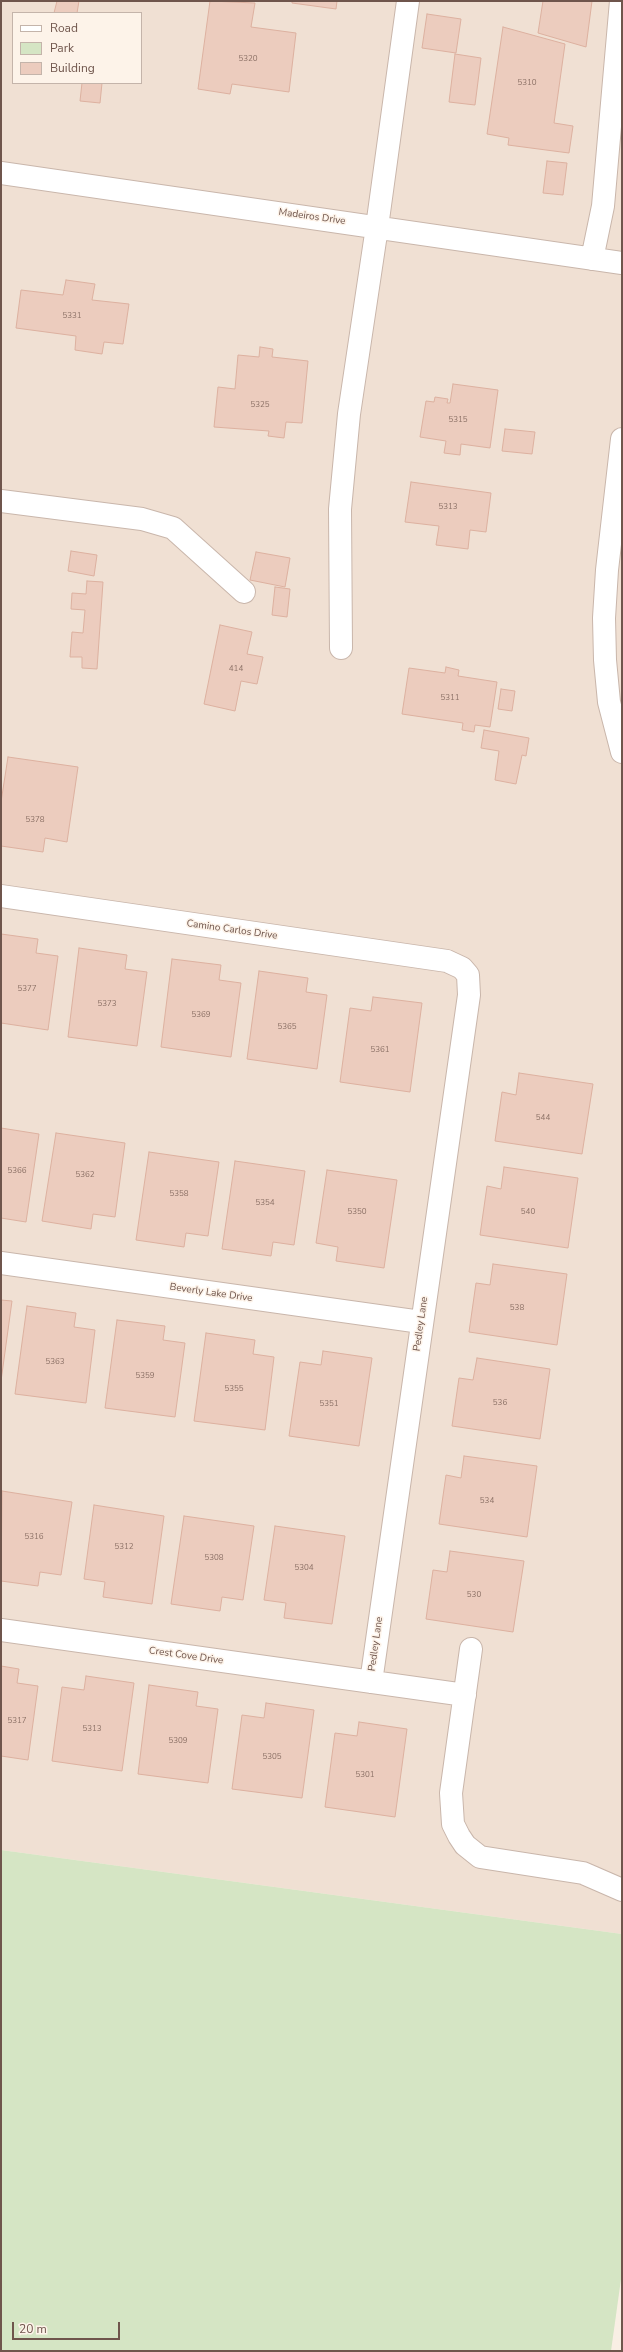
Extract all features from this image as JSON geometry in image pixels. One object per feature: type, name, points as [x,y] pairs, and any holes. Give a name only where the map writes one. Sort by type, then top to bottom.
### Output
[{"type":"street","points":[[341,648],[340,509],[349,414],[377,227],[408,1]]},
{"type":"street","points":[[592,259],[603,206],[621,1]]},
{"type":"street","name":"Madeiros Drive","points":[[1,173],[622,263]]},
{"type":"street","points":[[622,439],[616,541],[604,618],[605,660],[609,702],[622,752]]},
{"type":"street","points":[[1,501],[142,519],[173,528],[244,592]]},
{"type":"street","name":"Camino Carlos Drive","points":[[1,896],[447,961],[462,968]]},
{"type":"street","name":"Pedley Lane","points":[[371,1682],[421,1322],[469,995],[468,975],[462,968]]},
{"type":"street","name":"Beverly Lake Drive","points":[[1,1263],[421,1322]]},
{"type":"street","name":"Crest Cove Drive","points":[[1,1630],[464,1695]]},
{"type":"street","points":[[471,1649],[450,1808],[453,1824],[465,1845],[480,1857],[489,1860],[583,1873],[622,1890]]},
{"type":"shaded area","points":[[1,1],[622,1],[622,1934],[1,1850]]},
{"type":"green space","points":[[1,1850],[622,1934],[622,2272],[611,2351],[1,2351]]},
{"type":"building","points":[[57,1],[79,1],[77,12],[54,12]]},
{"type":"building","points":[[210,1],[255,3],[251,27],[296,33],[289,92],[232,84],[230,94],[198,89]]},
{"type":"building","points":[[292,1],[337,1],[336,9],[292,3]]},
{"type":"building","points":[[543,1],[592,1],[586,47],[538,33]]},
{"type":"building","points":[[427,14],[461,19],[456,53],[422,48]]},
{"type":"building","points":[[503,27],[565,44],[554,123],[573,126],[569,153],[508,145],[509,138],[487,134]]},
{"type":"building","points":[[455,54],[481,58],[475,105],[449,102]]},
{"type":"building","points":[[82,84],[102,84],[100,103],[80,101]]},
{"type":"building","points":[[547,161],[567,163],[563,195],[543,193]]},
{"type":"building","points":[[66,280],[95,284],[92,300],[129,304],[123,344],[104,342],[102,354],[75,350],[76,336],[16,328],[21,290],[63,295]]},
{"type":"building","points":[[260,347],[273,349],[272,357],[308,361],[302,423],[286,422],[284,438],[268,436],[269,431],[214,427],[218,387],[235,389],[238,355],[259,357]]},
{"type":"building","points":[[453,384],[498,390],[490,448],[461,444],[460,455],[444,453],[446,441],[420,437],[426,401],[434,402],[435,397],[448,399],[447,403],[450,403]]},
{"type":"building","points":[[505,429],[535,432],[532,454],[502,451]]},
{"type":"building","points":[[411,482],[491,493],[486,532],[470,530],[468,549],[436,545],[439,526],[405,522]]},
{"type":"building","points":[[71,551],[97,555],[94,576],[68,571]]},
{"type":"building","points":[[256,552],[290,558],[285,587],[250,580]]},
{"type":"building","points":[[87,581],[103,582],[97,669],[82,668],[82,657],[70,657],[72,632],[83,633],[85,610],[71,609],[72,593],[86,594]]},
{"type":"building","points":[[275,587],[290,589],[287,617],[272,615]]},
{"type":"building","points":[[220,625],[252,632],[247,654],[263,657],[257,684],[241,681],[235,711],[204,704]]},
{"type":"building","points":[[446,667],[459,670],[458,676],[497,682],[490,727],[475,725],[474,732],[462,730],[463,723],[402,714],[409,668],[445,673]]},
{"type":"building","points":[[501,689],[515,691],[512,711],[498,709]]},
{"type":"building","points":[[484,730],[529,738],[526,756],[522,755],[516,784],[495,780],[499,751],[481,748]]},
{"type":"building","points":[[8,757],[78,767],[67,842],[45,838],[43,852],[1,846],[1,802]]},
{"type":"building","points":[[1,934],[38,939],[36,953],[58,956],[48,1030],[1,1023]]},
{"type":"building","points":[[79,948],[127,955],[125,969],[147,972],[137,1046],[68,1037]]},
{"type":"building","points":[[172,959],[221,965],[219,980],[241,983],[231,1057],[161,1047]]},
{"type":"building","points":[[259,971],[308,978],[306,992],[327,995],[317,1069],[247,1059]]},
{"type":"building","points":[[373,997],[422,1003],[410,1092],[340,1082],[350,1008],[371,1011]]},
{"type":"building","points":[[519,1073],[593,1084],[582,1154],[495,1141],[502,1092],[516,1095]]},
{"type":"building","points":[[1,1128],[39,1134],[26,1222],[1,1218]]},
{"type":"building","points":[[56,1133],[125,1143],[115,1217],[93,1214],[91,1229],[42,1221]]},
{"type":"building","points":[[149,1152],[219,1162],[208,1236],[186,1233],[184,1247],[136,1240]]},
{"type":"building","points":[[235,1161],[305,1171],[294,1245],[273,1242],[271,1256],[222,1249]]},
{"type":"building","points":[[504,1167],[578,1178],[568,1248],[480,1235],[487,1186],[501,1189]]},
{"type":"building","points":[[327,1170],[397,1180],[384,1268],[336,1261],[338,1247],[316,1243]]},
{"type":"building","points":[[493,1264],[567,1274],[557,1345],[469,1332],[476,1283],[490,1285]]},
{"type":"building","points":[[1,1300],[12,1301],[1,1381]]},
{"type":"building","points":[[27,1306],[76,1313],[74,1327],[95,1330],[86,1403],[15,1394]]},
{"type":"building","points":[[117,1320],[165,1326],[163,1340],[185,1343],[175,1417],[105,1408]]},
{"type":"building","points":[[206,1333],[255,1340],[253,1354],[274,1357],[265,1430],[194,1421]]},
{"type":"building","points":[[323,1351],[372,1358],[359,1446],[289,1436],[300,1362],[321,1365]]},
{"type":"building","points":[[477,1358],[550,1369],[540,1439],[452,1426],[459,1378],[473,1380]]},
{"type":"building","points":[[464,1456],[537,1466],[527,1537],[439,1524],[446,1475],[461,1478]]},
{"type":"building","points":[[2,1491],[72,1502],[61,1575],[40,1572],[38,1586],[1,1581]]},
{"type":"building","points":[[94,1505],[164,1516],[152,1604],[103,1597],[105,1582],[84,1579]]},
{"type":"building","points":[[184,1516],[254,1526],[243,1600],[222,1597],[220,1611],[171,1604]]},
{"type":"building","points":[[275,1526],[345,1536],[332,1624],[284,1618],[286,1603],[264,1600]]},
{"type":"building","points":[[450,1551],[524,1561],[513,1632],[426,1619],[433,1570],[447,1572]]},
{"type":"building","points":[[1,1666],[19,1669],[17,1683],[38,1686],[28,1760],[1,1756]]},
{"type":"building","points":[[86,1676],[134,1683],[122,1771],[52,1761],[62,1687],[84,1690]]},
{"type":"building","points":[[149,1685],[198,1692],[196,1706],[218,1709],[208,1783],[138,1774]]},
{"type":"building","points":[[266,1703],[314,1710],[302,1798],[232,1789],[242,1715],[264,1718]]},
{"type":"building","points":[[359,1722],[407,1729],[395,1817],[325,1807],[335,1733],[357,1736]]}]
